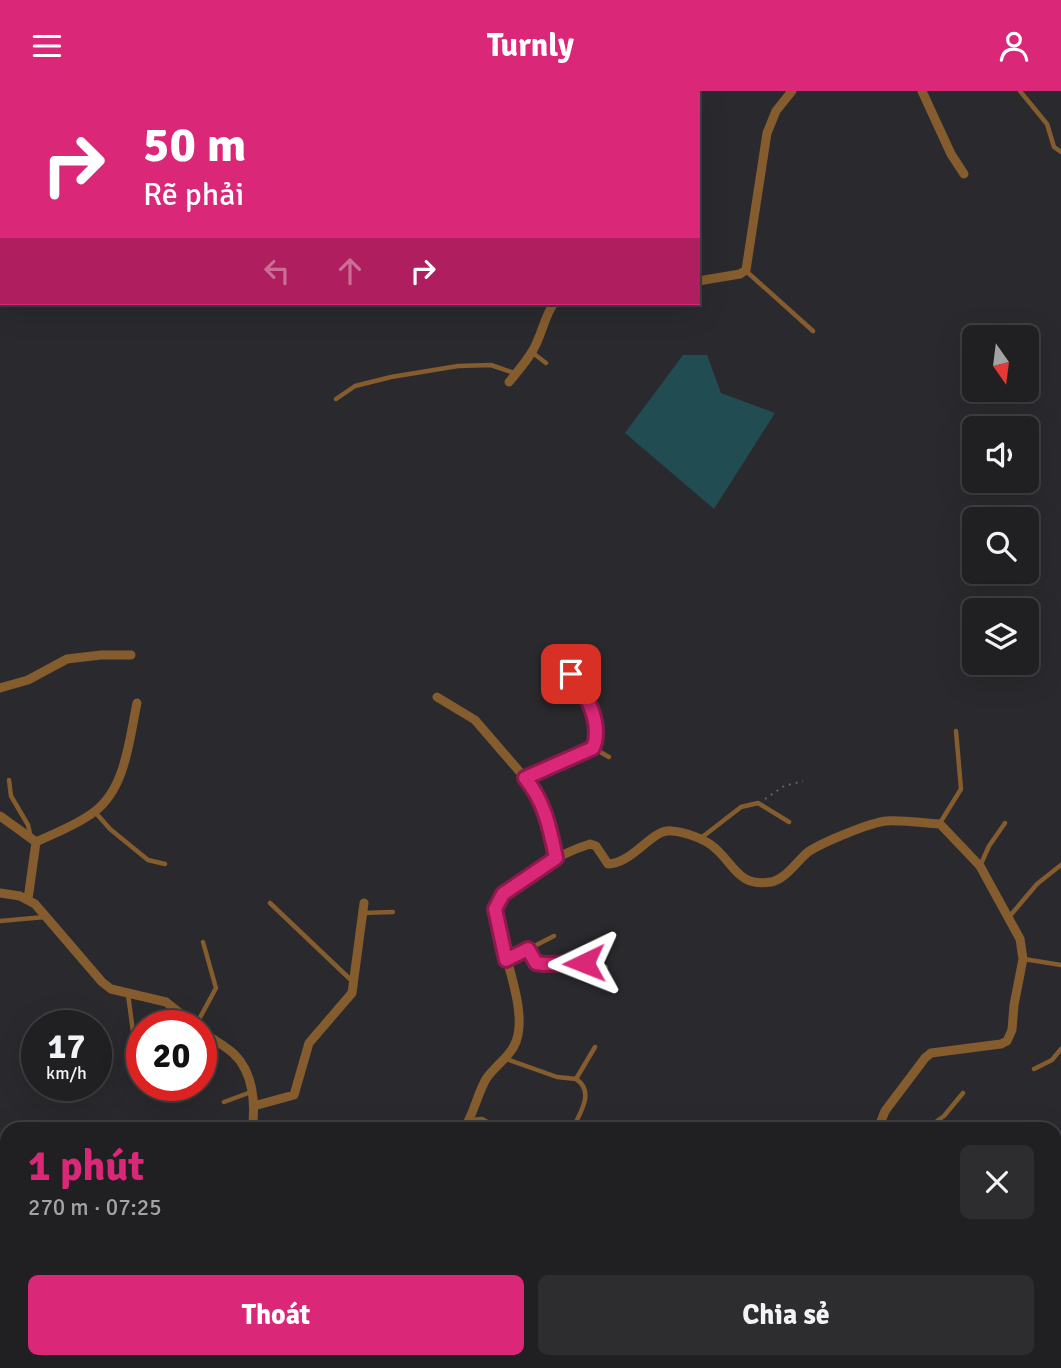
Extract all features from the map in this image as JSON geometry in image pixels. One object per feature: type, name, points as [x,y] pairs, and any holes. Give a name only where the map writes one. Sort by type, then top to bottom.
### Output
[{"type":"street","points":[[700,281],[740,274],[746,270],[770,122],[792,91]]},
{"type":"street","points":[[922,91],[951,154],[964,174]]},
{"type":"street","points":[[509,382],[532,353],[552,305]]},
{"type":"street","points":[[0,688],[28,680],[67,659],[131,655]]},
{"type":"street","points":[[437,697],[475,720],[532,786],[548,818],[556,858]]},
{"type":"street","points":[[34,841],[94,812],[107,800],[117,785],[137,703]]},
{"type":"street","points":[[0,816],[34,841]]},
{"type":"street","points":[[468,1122],[485,1082],[513,1048],[520,1024],[496,916],[498,901],[511,888],[556,858],[590,844],[596,846],[608,864],[615,864],[638,852],[655,835],[670,830],[700,839],[715,848],[733,871],[746,879],[756,883],[775,882],[820,844],[884,821],[940,824],[980,866],[1020,939],[1023,959],[1012,1030],[1001,1044],[931,1052],[886,1111],[881,1122]]},
{"type":"street","points":[[28,899],[34,841]]},
{"type":"street","points":[[0,893],[28,899],[111,989],[157,998],[176,1010]]},
{"type":"street","points":[[254,1106],[295,1095],[309,1043],[348,1000],[355,983],[356,949],[363,908]]},
{"type":"street","points":[[217,1043],[239,1059],[246,1070],[254,1106],[253,1122]]},
{"type":"lane","points":[[1020,91],[1047,124],[1054,147],[1061,152]]},
{"type":"lane","points":[[746,270],[813,331]]},
{"type":"lane","points":[[532,353],[546,363]]},
{"type":"lane","points":[[336,399],[355,386],[458,366],[491,365],[515,373]]},
{"type":"lane","points":[[525,778],[593,748],[597,738],[592,712],[582,689],[559,659]]},
{"type":"lane","points":[[940,824],[961,789],[956,731]]},
{"type":"lane","points":[[593,748],[609,757]]},
{"type":"lane","points":[[9,780],[11,796],[34,841]]},
{"type":"lane","points":[[700,839],[741,807],[758,803],[789,822]]},
{"type":"lane","points":[[94,812],[148,860],[165,864]]},
{"type":"lane","points":[[980,866],[989,846],[1005,823]]},
{"type":"lane","points":[[1008,918],[1037,884],[1061,865]]},
{"type":"lane","points":[[270,903],[355,983]]},
{"type":"lane","points":[[363,908],[393,912]]},
{"type":"lane","points":[[0,921],[46,917]]},
{"type":"lane","points":[[506,960],[554,936]]},
{"type":"lane","points":[[203,942],[216,988],[204,1010]]},
{"type":"lane","points":[[528,949],[536,963],[584,963],[606,967]]},
{"type":"lane","points":[[1023,959],[1061,965]]},
{"type":"lane","points":[[128,993],[130,1010]]},
{"type":"lane","points":[[576,1080],[595,1047]]},
{"type":"lane","points":[[1034,1069],[1052,1060],[1061,1049]]},
{"type":"lane","points":[[505,1058],[557,1077],[583,1083],[586,1092],[584,1105],[576,1122]]},
{"type":"lane","points":[[224,1102],[252,1092]]},
{"type":"lane","points":[[936,1122],[963,1093]]},
{"type":"path","points":[[758,803],[784,786],[803,781]]},
{"type":"water","points":[[683,355],[707,355],[721,393],[775,413],[714,509],[625,433]]},
{"type":"route","points":[[571,674],[582,689],[592,712],[597,738],[593,748],[525,778],[548,818],[556,858],[503,894],[495,909],[506,960],[528,949],[536,963],[584,963]]}]
